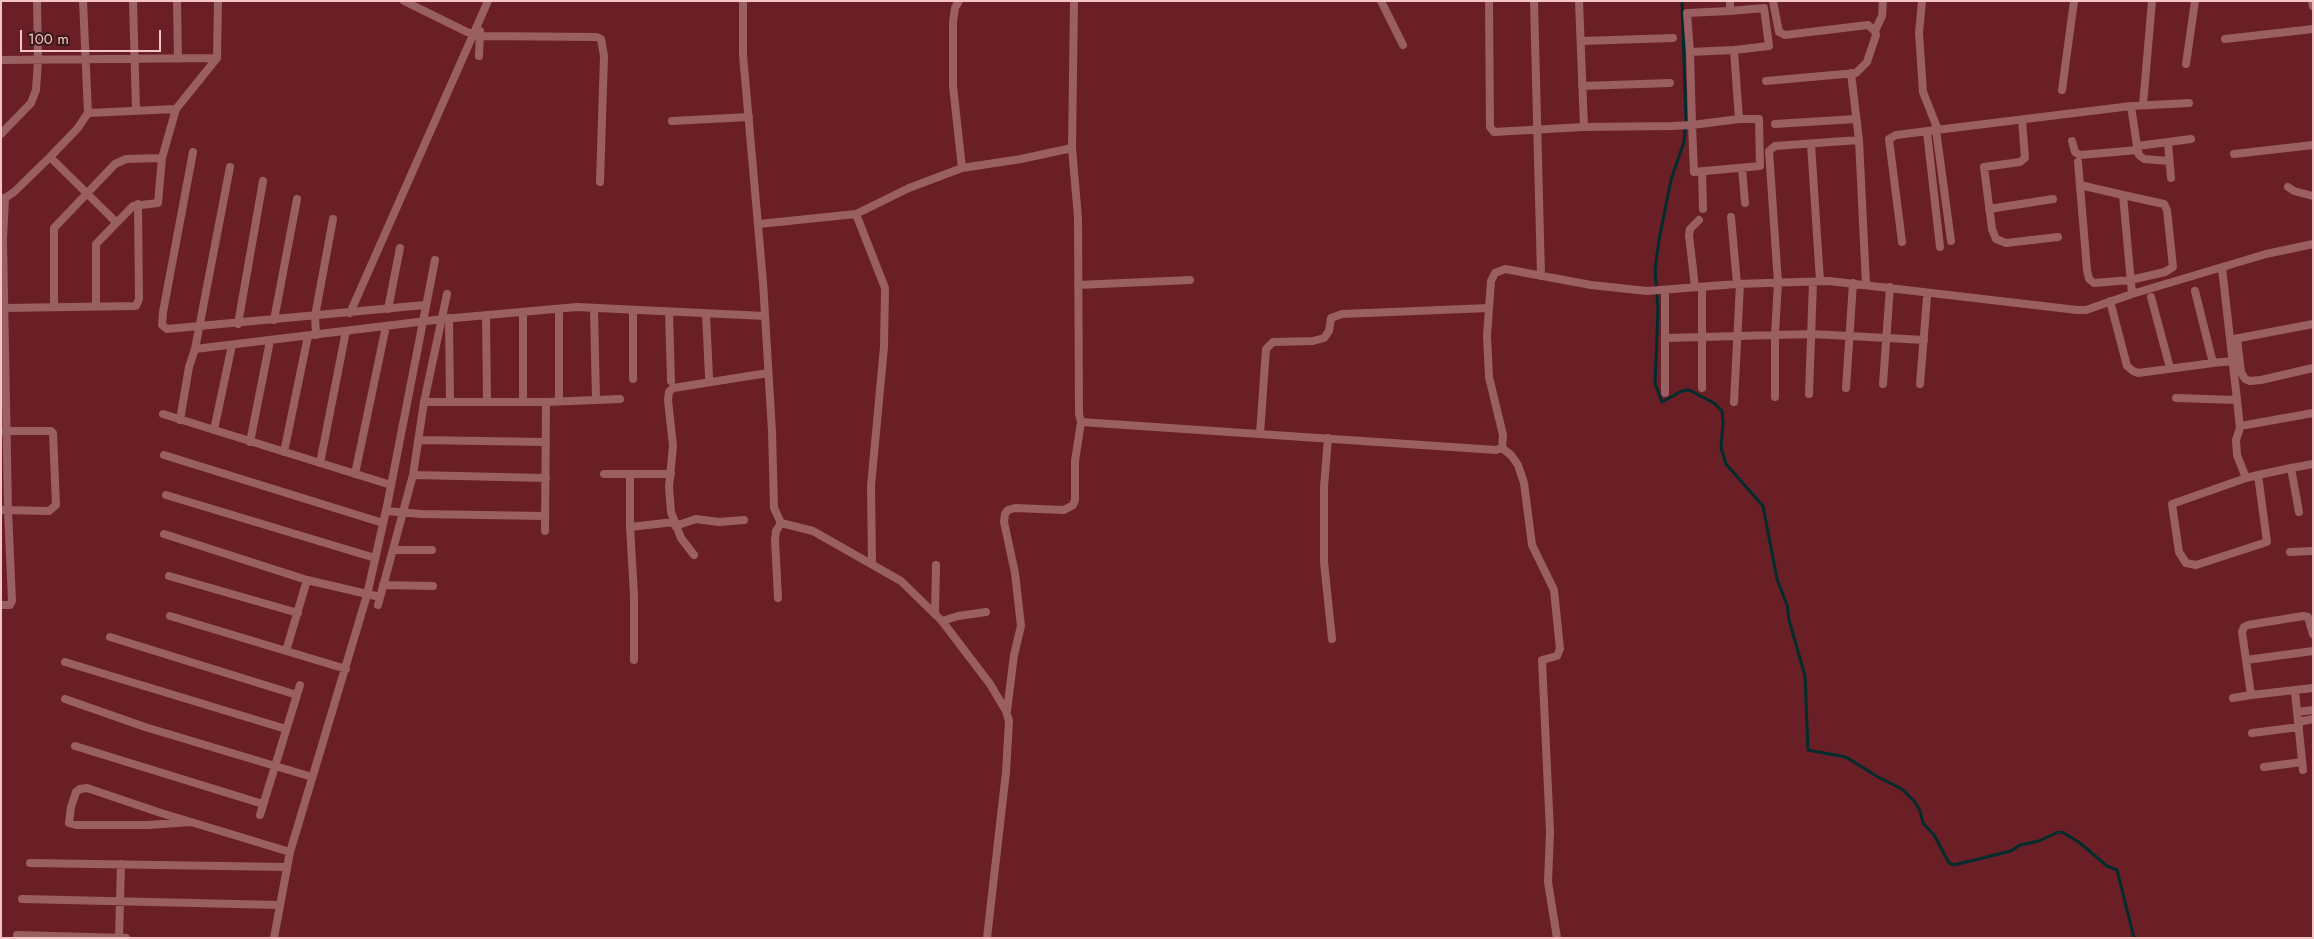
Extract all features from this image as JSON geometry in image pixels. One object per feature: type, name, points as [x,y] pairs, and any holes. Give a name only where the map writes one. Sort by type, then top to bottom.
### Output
[{"type":"street","points":[[1,134],[31,103],[36,90],[38,60],[37,1]]},
{"type":"street","points":[[1,605],[7,606],[12,601],[4,510],[3,198],[50,157],[77,130],[88,113],[83,1]]},
{"type":"street","points":[[133,1],[136,110]]},
{"type":"street","points":[[177,1],[178,59]]},
{"type":"street","points":[[96,306],[96,244],[133,206],[158,203],[162,158],[176,109],[217,58],[218,1]]},
{"type":"street","points":[[404,1],[467,32],[480,36],[597,37],[601,39],[604,56],[600,182]]},
{"type":"street","points":[[479,56],[481,1]]},
{"type":"street","points":[[350,312],[488,1]]},
{"type":"street","points":[[743,1],[743,55],[765,316],[774,508],[782,523],[813,531],[901,581],[942,621],[990,684],[1006,711],[1009,721],[1006,772],[987,938]]},
{"type":"street","points":[[959,1],[955,8],[953,22],[953,86],[962,168]]},
{"type":"street","points":[[1006,711],[1012,665],[1021,626],[1015,573],[1004,522],[1005,514],[1008,510],[1014,508],[1064,510],[1073,505],[1075,500],[1075,461],[1081,422],[1079,414],[1078,218],[1072,148],[1074,1]]},
{"type":"street","points":[[1381,1],[1403,45]]},
{"type":"street","points":[[1489,1],[1491,130],[1501,132],[1584,127],[1680,126],[1691,125],[1739,119],[1759,119],[1760,166],[1694,172],[1691,125],[1690,52],[1687,14],[1764,8],[1769,46],[1690,52]]},
{"type":"street","points":[[1534,1],[1541,276]]},
{"type":"street","points":[[1579,1],[1584,127]]},
{"type":"street","points":[[1730,1],[1730,10]]},
{"type":"street","points":[[1773,1],[1779,32],[1785,35],[1868,25],[1875,31]]},
{"type":"street","points":[[1766,81],[1860,71],[1864,67],[1875,31],[1882,16],[1883,1]]},
{"type":"street","points":[[1922,1],[1918,34],[1923,92],[1952,241]]},
{"type":"street","points":[[2062,90],[2074,1]]},
{"type":"street","points":[[2143,105],[2152,1]]},
{"type":"street","points":[[2186,64],[2195,1]]},
{"type":"street","points":[[2312,1],[2313,6]]},
{"type":"street","points":[[2225,39],[2313,29]]},
{"type":"street","points":[[1582,41],[1674,38]]},
{"type":"street","points":[[1734,50],[1739,119]]},
{"type":"street","points":[[1,60],[217,58]]},
{"type":"street","points":[[1851,73],[1859,140],[1866,284]]},
{"type":"street","points":[[1582,86],[1670,83]]},
{"type":"street","points":[[1902,242],[1889,139],[1896,135],[2131,106],[2189,102]]},
{"type":"street","points":[[2131,106],[2139,155],[2144,159],[2169,161]]},
{"type":"street","points":[[88,113],[176,109]]},
{"type":"street","points":[[672,121],[749,117]]},
{"type":"street","points":[[1775,124],[1856,119]]},
{"type":"street","points":[[2022,120],[2026,154],[2024,160],[1984,167],[1992,230],[1996,239],[2001,241],[2023,242],[2058,237]]},
{"type":"street","points":[[1932,131],[1940,247]]},
{"type":"street","points":[[2072,141],[2074,152],[2080,155],[2191,139]]},
{"type":"street","points":[[1775,397],[1775,334],[1778,283],[1769,151],[1775,146],[1859,140]]},
{"type":"street","points":[[2168,143],[2171,178]]},
{"type":"street","points":[[1809,394],[1817,281],[1810,144]]},
{"type":"street","points":[[2234,154],[2313,145]]},
{"type":"street","points":[[758,224],[856,214],[916,185],[962,168],[1021,159],[1072,148]]},
{"type":"street","points":[[193,152],[163,312],[162,325],[167,329],[199,328],[426,305]]},
{"type":"street","points":[[50,157],[116,222]]},
{"type":"street","points":[[54,307],[54,228],[87,192],[120,161],[162,158]]},
{"type":"street","points":[[2078,162],[2087,270],[2090,280],[2094,283],[2101,283],[2130,280],[2165,272],[2173,267],[2169,217],[2164,204],[2080,184]]},
{"type":"street","points":[[180,420],[230,167]]},
{"type":"street","points":[[1742,168],[1745,203]]},
{"type":"street","points":[[1702,171],[1703,209]]},
{"type":"street","points":[[238,324],[263,181]]},
{"type":"street","points":[[2288,187],[2294,191],[2313,196]]},
{"type":"street","points":[[2123,195],[2132,294]]},
{"type":"street","points":[[274,320],[297,199]]},
{"type":"street","points":[[1989,208],[2053,199]]},
{"type":"street","points":[[4,308],[133,307],[138,303],[138,204]]},
{"type":"street","points":[[856,214],[885,288],[884,347],[871,486],[872,563]]},
{"type":"street","points":[[1731,217],[1738,284],[1738,335],[1734,402]]},
{"type":"street","points":[[316,335],[315,316],[333,219]]},
{"type":"street","points":[[1699,220],[1690,229],[1689,234],[1698,287],[1702,336],[1702,388]]},
{"type":"street","points":[[1502,448],[1503,435],[1496,412],[1487,361],[1488,308],[1491,281],[1495,273],[1505,269],[1591,285],[1652,291],[1738,284],[1817,281],[1866,284],[2086,310],[2132,294],[2266,254],[2313,244]]},
{"type":"street","points":[[388,309],[400,248]]},
{"type":"street","points":[[274,938],[286,867],[346,669],[375,558],[386,511],[435,260]]},
{"type":"street","points":[[2222,268],[2233,339],[2241,372],[2245,379],[2250,381],[2261,380],[2313,368]]},
{"type":"street","points":[[1078,284],[1190,280]]},
{"type":"street","points":[[1846,388],[1853,283]]},
{"type":"street","points":[[1883,384],[1890,287]]},
{"type":"street","points":[[1663,290],[1666,338],[1665,393]]},
{"type":"street","points":[[2195,291],[2213,363]]},
{"type":"street","points":[[447,294],[446,318],[450,400]]},
{"type":"street","points":[[1920,384],[1927,297]]},
{"type":"street","points":[[2151,297],[2170,368]]},
{"type":"street","points":[[2110,301],[2127,366],[2133,371],[2138,373],[2232,361]]},
{"type":"street","points":[[195,349],[446,318],[559,309],[594,308],[765,316]]},
{"type":"street","points":[[594,308],[596,400]]},
{"type":"street","points":[[1260,434],[1266,349],[1272,342],[1313,341],[1324,338],[1329,331],[1332,318],[1342,314],[1488,308]]},
{"type":"street","points":[[559,309],[559,401]]},
{"type":"street","points":[[633,310],[633,379]]},
{"type":"street","points":[[523,312],[523,401]]},
{"type":"street","points":[[669,312],[670,380]]},
{"type":"street","points":[[706,314],[709,377]]},
{"type":"street","points":[[486,315],[487,401]]},
{"type":"street","points":[[164,534],[307,580],[366,595],[379,601],[413,476],[424,402],[446,318]]},
{"type":"street","points":[[2233,339],[2313,324]]},
{"type":"street","points":[[355,474],[386,326]]},
{"type":"street","points":[[320,463],[346,331]]},
{"type":"street","points":[[1666,338],[1812,334],[1924,340]]},
{"type":"street","points":[[284,452],[308,336]]},
{"type":"street","points":[[2233,339],[2232,361],[2240,428],[2236,440],[2237,455],[2246,478]]},
{"type":"street","points":[[250,442],[270,341]]},
{"type":"street","points":[[214,430],[232,345]]},
{"type":"street","points":[[694,555],[681,538],[674,524],[669,498],[673,446],[668,400],[669,392],[673,388],[768,373]]},
{"type":"street","points":[[2176,398],[2237,400]]},
{"type":"street","points":[[424,402],[450,400],[546,402],[620,399]]},
{"type":"street","points":[[545,531],[546,402]]},
{"type":"street","points":[[2246,425],[2313,413]]},
{"type":"street","points":[[163,414],[391,485]]},
{"type":"street","points":[[1081,422],[1496,450],[1502,448]]},
{"type":"street","points":[[4,431],[51,430],[54,433],[56,504],[49,511],[4,510]]},
{"type":"street","points":[[1328,438],[1324,487],[1324,562],[1332,639]]},
{"type":"street","points":[[418,440],[546,442]]},
{"type":"street","points":[[1502,448],[1511,455],[1518,465],[1524,484],[1532,545],[1554,590],[1560,649],[1556,656],[1542,660],[1550,847],[1548,882],[1557,938]]},
{"type":"street","points":[[164,455],[383,523]]},
{"type":"street","points":[[2258,475],[2267,542],[2196,565],[2186,563],[2179,552],[2172,504],[2246,478],[2258,475],[2291,468],[2313,464]]},
{"type":"street","points":[[2291,468],[2299,512]]},
{"type":"street","points":[[604,474],[671,474]]},
{"type":"street","points":[[630,474],[634,660]]},
{"type":"street","points":[[413,476],[546,478]]},
{"type":"street","points":[[166,494],[375,558]]},
{"type":"street","points":[[386,511],[545,516]]},
{"type":"street","points":[[630,527],[674,524],[696,519],[719,522],[744,520]]},
{"type":"street","points":[[778,598],[775,540],[776,531],[782,523]]},
{"type":"street","points":[[393,550],[432,550]]},
{"type":"street","points":[[2290,552],[2313,551]]},
{"type":"street","points":[[935,614],[936,565]]},
{"type":"street","points":[[169,576],[298,613]]},
{"type":"street","points":[[286,651],[307,580]]},
{"type":"street","points":[[383,586],[433,586]]},
{"type":"street","points":[[942,621],[958,616],[986,612]]},
{"type":"street","points":[[170,616],[346,669]]},
{"type":"street","points":[[2251,695],[2242,632],[2244,627],[2303,616],[2308,617],[2313,634]]},
{"type":"street","points":[[110,637],[297,695]]},
{"type":"street","points":[[2246,660],[2313,651]]},
{"type":"street","points":[[65,662],[286,729]]},
{"type":"street","points":[[260,815],[300,685]]},
{"type":"street","points":[[2233,698],[2295,692],[2313,688]]},
{"type":"street","points":[[2264,767],[2303,766],[2295,692]]},
{"type":"street","points":[[65,700],[145,727],[312,778]]},
{"type":"street","points":[[2297,712],[2313,710]]},
{"type":"street","points":[[2252,733],[2299,724],[2313,719]]},
{"type":"street","points":[[75,746],[263,804]]},
{"type":"street","points":[[191,822],[148,825],[76,825],[69,823],[71,807],[76,792],[87,788],[290,852]]},
{"type":"street","points":[[30,863],[286,867]]},
{"type":"street","points":[[119,938],[121,864]]},
{"type":"street","points":[[22,899],[279,905]]},
{"type":"street","points":[[17,935],[126,938]]},
{"type":"waterway","points":[[1682,1],[1686,119],[1684,142],[1671,180],[1655,269],[1658,309],[1655,383],[1662,402],[1682,391],[1689,390],[1714,403],[1722,411],[1721,448],[1726,464],[1763,506],[1777,579],[1787,605],[1789,620],[1805,676],[1808,750],[1846,757],[1902,789],[1915,802],[1923,823],[1934,835],[1949,863],[1954,865],[2011,851],[2020,845],[2039,841],[2058,832],[2064,833],[2080,843],[2107,866],[2117,870],[2134,938]]}]
